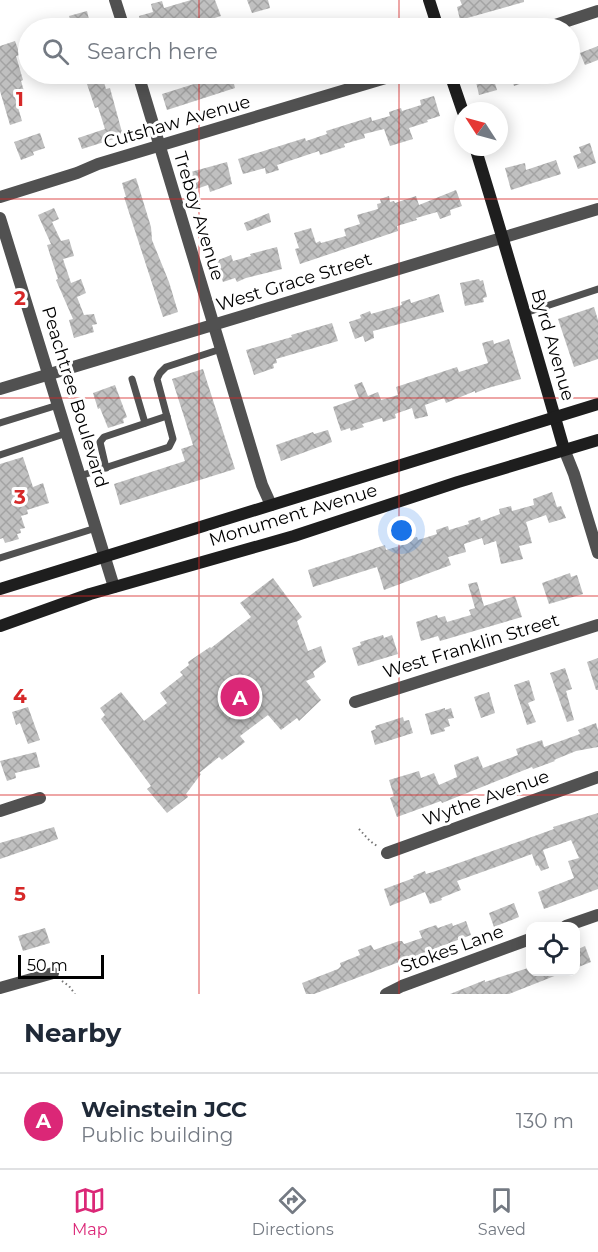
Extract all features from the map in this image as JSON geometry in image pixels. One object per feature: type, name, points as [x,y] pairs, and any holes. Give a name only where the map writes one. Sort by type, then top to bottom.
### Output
[{"type":"street","points":[[115,0],[121,18]]},
{"type":"street","points":[[429,0],[435,18]]},
{"type":"street","points":[[577,18],[598,11]]},
{"type":"street","name":"Treboy Avenue","points":[[141,84],[262,484],[271,505]]},
{"type":"street","name":"Cutshaw Avenue","points":[[0,197],[77,173],[98,164],[366,84]]},
{"type":"street","points":[[453,84],[460,102]]},
{"type":"street","name":"Byrd Avenue","points":[[478,156],[564,449],[597,546]]},
{"type":"street","name":"West Grace Street","points":[[0,389],[598,209]]},
{"type":"street","name":"Peachtree Boulevard","points":[[0,218],[114,587]]},
{"type":"street","name":"Monument Avenue","points":[[0,589],[598,404]]},
{"type":"street","name":"Monument Avenue","points":[[0,626],[114,587],[294,536],[598,440]]},
{"type":"street","name":"West Franklin Street","points":[[355,702],[598,625]]},
{"type":"street","name":"Wythe Avenue","points":[[387,853],[598,777]]},
{"type":"street","points":[[0,811],[40,798]]},
{"type":"street","points":[[579,922],[598,915]]},
{"type":"street","name":"Stokes Lane","points":[[386,994],[526,941]]},
{"type":"street","points":[[0,988],[53,973]]},
{"type":"lane","points":[[525,313],[598,289]]},
{"type":"lane","points":[[80,476],[169,447],[173,439],[157,379],[160,373],[166,367],[221,349]]},
{"type":"lane","points":[[132,379],[146,423]]},
{"type":"lane","points":[[0,423],[58,405]]},
{"type":"lane","points":[[106,468],[100,442],[104,437],[167,416]]},
{"type":"lane","points":[[0,455],[67,434]]},
{"type":"lane","points":[[0,558],[96,528]]},
{"type":"path","points":[[359,829],[370,841],[387,853]]},
{"type":"path","points":[[53,973],[75,994]]},
{"type":"building","points":[[191,0],[215,0],[221,16],[214,18],[140,18],[139,16],[153,12],[151,4],[162,1],[164,8]]},
{"type":"building","points":[[247,0],[268,0],[270,8],[252,13]]},
{"type":"building","points":[[460,0],[524,0],[524,2],[467,18],[460,18],[457,7],[462,5]]},
{"type":"building","points":[[87,11],[89,18],[70,18],[69,16]]},
{"type":"building","points":[[15,41],[18,49],[16,56],[18,84],[22,84],[24,91],[14,94],[22,121],[10,125],[0,91],[0,46]]},
{"type":"building","points":[[598,46],[598,60],[585,65],[580,53]]},
{"type":"building","points":[[87,84],[104,84],[106,89],[110,88],[123,136],[82,149],[78,138],[105,129],[98,107],[95,108]]},
{"type":"building","points":[[194,84],[234,84],[235,88],[167,110],[162,94]]},
{"type":"building","points":[[476,84],[495,84],[497,90],[479,95]]},
{"type":"building","points":[[434,96],[440,116],[409,128],[413,139],[390,146],[384,129],[364,134],[365,138],[344,144],[345,147],[320,155],[319,151],[277,165],[279,170],[266,174],[265,168],[243,174],[238,159],[305,138],[306,141],[327,134],[326,131],[371,117],[372,121],[390,116],[389,112],[401,108],[402,111],[421,105],[420,100]]},
{"type":"building","points":[[40,133],[45,148],[21,160],[14,142]]},
{"type":"building","points":[[590,143],[596,163],[578,169],[573,156],[581,153],[579,147]]},
{"type":"building","points":[[556,160],[561,174],[511,190],[505,168],[525,163],[526,170]]},
{"type":"building","points":[[227,162],[232,184],[210,192],[208,185],[193,190],[187,173]]},
{"type":"building","points":[[136,178],[151,227],[152,240],[178,312],[163,317],[124,197],[126,197],[122,183]]},
{"type":"building","points":[[456,190],[462,206],[450,210],[451,215],[440,219],[437,212],[416,218],[417,220],[397,226],[398,231],[300,264],[295,249],[299,248],[294,233],[311,228],[316,243],[320,241],[321,243],[346,236],[344,229],[360,224],[357,215],[378,209],[377,204],[381,203],[380,199],[389,196],[390,202],[395,203],[416,196],[419,205]]},
{"type":"building","points":[[54,208],[59,219],[52,222],[61,241],[69,239],[74,256],[63,259],[71,283],[81,279],[86,293],[77,297],[84,315],[94,314],[97,324],[92,325],[94,332],[74,338],[69,320],[73,319],[56,280],[58,279],[47,245],[51,244],[38,215]]},
{"type":"building","points":[[269,213],[271,222],[247,231],[244,223]]},
{"type":"building","points":[[277,247],[282,269],[237,282],[235,278],[223,282],[216,261],[231,255],[233,261]]},
{"type":"building","points":[[483,280],[487,297],[483,298],[484,302],[465,306],[460,283]]},
{"type":"building","points":[[439,294],[444,312],[373,331],[374,338],[365,342],[363,336],[355,339],[349,322],[361,318],[360,315],[402,305],[401,302],[410,299],[411,303]]},
{"type":"building","points":[[594,307],[598,320],[598,359],[574,367],[558,319]]},
{"type":"building","points":[[332,323],[338,341],[276,359],[277,363],[273,364],[274,368],[254,375],[246,350]]},
{"type":"building","points":[[509,339],[521,379],[475,393],[475,391],[446,403],[444,398],[425,405],[428,416],[415,419],[412,408],[395,414],[396,418],[383,422],[382,418],[362,424],[364,427],[341,431],[333,407],[359,398],[354,385],[362,382],[368,396],[378,392],[381,400],[398,395],[396,387],[457,367],[459,372],[488,363],[482,343],[493,340],[494,344]]},
{"type":"building","points":[[203,369],[235,469],[120,505],[114,484],[185,461],[181,449],[193,445],[172,379]]},
{"type":"building","points":[[115,385],[127,417],[123,419],[124,423],[108,428],[93,393]]},
{"type":"building","points":[[328,430],[332,442],[281,461],[276,445],[313,432],[314,434]]},
{"type":"building","points":[[23,457],[33,487],[43,483],[49,503],[27,510],[28,514],[21,516],[25,528],[20,529],[21,533],[17,534],[19,539],[5,543],[3,538],[0,539],[0,464]]},
{"type":"building","points":[[552,492],[557,507],[561,506],[566,518],[549,523],[546,515],[526,522],[532,543],[519,546],[523,559],[501,564],[496,541],[484,545],[482,538],[464,544],[466,552],[448,557],[451,565],[384,590],[377,567],[313,587],[308,570],[385,545],[386,550],[406,544],[404,540],[417,537],[418,540],[437,534],[436,530],[448,526],[449,530],[469,524],[468,521],[480,517],[481,521],[500,514],[499,509],[511,506],[512,511],[534,505],[533,499]]},
{"type":"building","points":[[570,573],[571,577],[577,575],[583,594],[549,604],[542,583]]},
{"type":"building","points":[[273,578],[302,617],[297,621],[308,651],[321,646],[326,662],[313,672],[315,677],[306,681],[321,700],[299,721],[297,718],[281,730],[268,715],[240,736],[245,742],[222,760],[219,757],[199,773],[201,774],[186,794],[188,797],[167,813],[147,789],[151,786],[101,719],[105,715],[100,708],[121,692],[144,721],[167,703],[160,693],[183,675],[180,672],[189,665],[188,662],[211,648],[251,617],[240,603]]},
{"type":"building","points":[[477,582],[484,606],[515,596],[522,617],[440,641],[438,636],[421,641],[416,622],[437,615],[438,618],[445,616],[447,622],[471,615],[469,610],[475,608],[468,584]]},
{"type":"building","points":[[383,635],[384,638],[392,635],[398,654],[358,666],[352,648],[361,645],[360,642]]},
{"type":"building","points":[[598,658],[598,690],[596,690],[587,662]]},
{"type":"building","points":[[565,668],[572,689],[566,691],[574,720],[567,722],[550,673]]},
{"type":"building","points":[[529,680],[535,700],[528,703],[536,722],[527,725],[514,685]]},
{"type":"building","points":[[489,692],[495,713],[481,718],[474,697]]},
{"type":"building","points":[[28,707],[40,740],[28,744],[20,723],[16,725],[12,712]]},
{"type":"building","points":[[445,708],[445,710],[451,708],[454,718],[448,719],[450,726],[444,728],[445,731],[431,735],[425,714]]},
{"type":"building","points":[[403,717],[404,721],[409,720],[413,733],[375,745],[371,731],[376,729],[375,726]]},
{"type":"building","points":[[596,723],[598,747],[576,751],[442,803],[441,801],[397,817],[390,798],[394,796],[389,780],[419,771],[421,778],[434,773],[439,785],[457,777],[454,765],[478,756],[483,768],[518,755],[516,749],[542,740],[544,747],[580,734],[578,730]]},
{"type":"building","points":[[36,752],[40,767],[15,773],[16,778],[7,781],[0,761]]},
{"type":"building","points":[[598,813],[598,889],[544,909],[538,892],[574,878],[568,861],[579,858],[571,840],[543,850],[549,868],[541,871],[538,865],[536,866],[532,854],[457,881],[461,890],[441,898],[442,900],[430,904],[425,892],[390,906],[384,889],[414,878],[413,876],[425,871],[426,874],[439,870],[554,829],[553,827]]},
{"type":"building","points":[[54,827],[58,839],[0,859],[0,843]]},
{"type":"building","points":[[514,903],[519,917],[494,927],[489,913]]},
{"type":"building","points":[[466,921],[471,935],[314,994],[306,994],[302,983],[338,969],[341,966],[340,963],[360,955],[358,950],[371,945],[374,950],[399,941],[404,944],[422,938],[419,931],[436,925],[438,928],[452,923],[453,926]]},
{"type":"building","points":[[45,928],[50,943],[23,951],[18,936]]},
{"type":"building","points":[[585,946],[591,962],[580,966],[580,948]]},
{"type":"building","points":[[526,969],[526,976],[554,976],[509,994],[450,994],[485,980],[485,982]]},
{"type":"place","name":"Weinstein JCC","points":[[240,697]]}]
